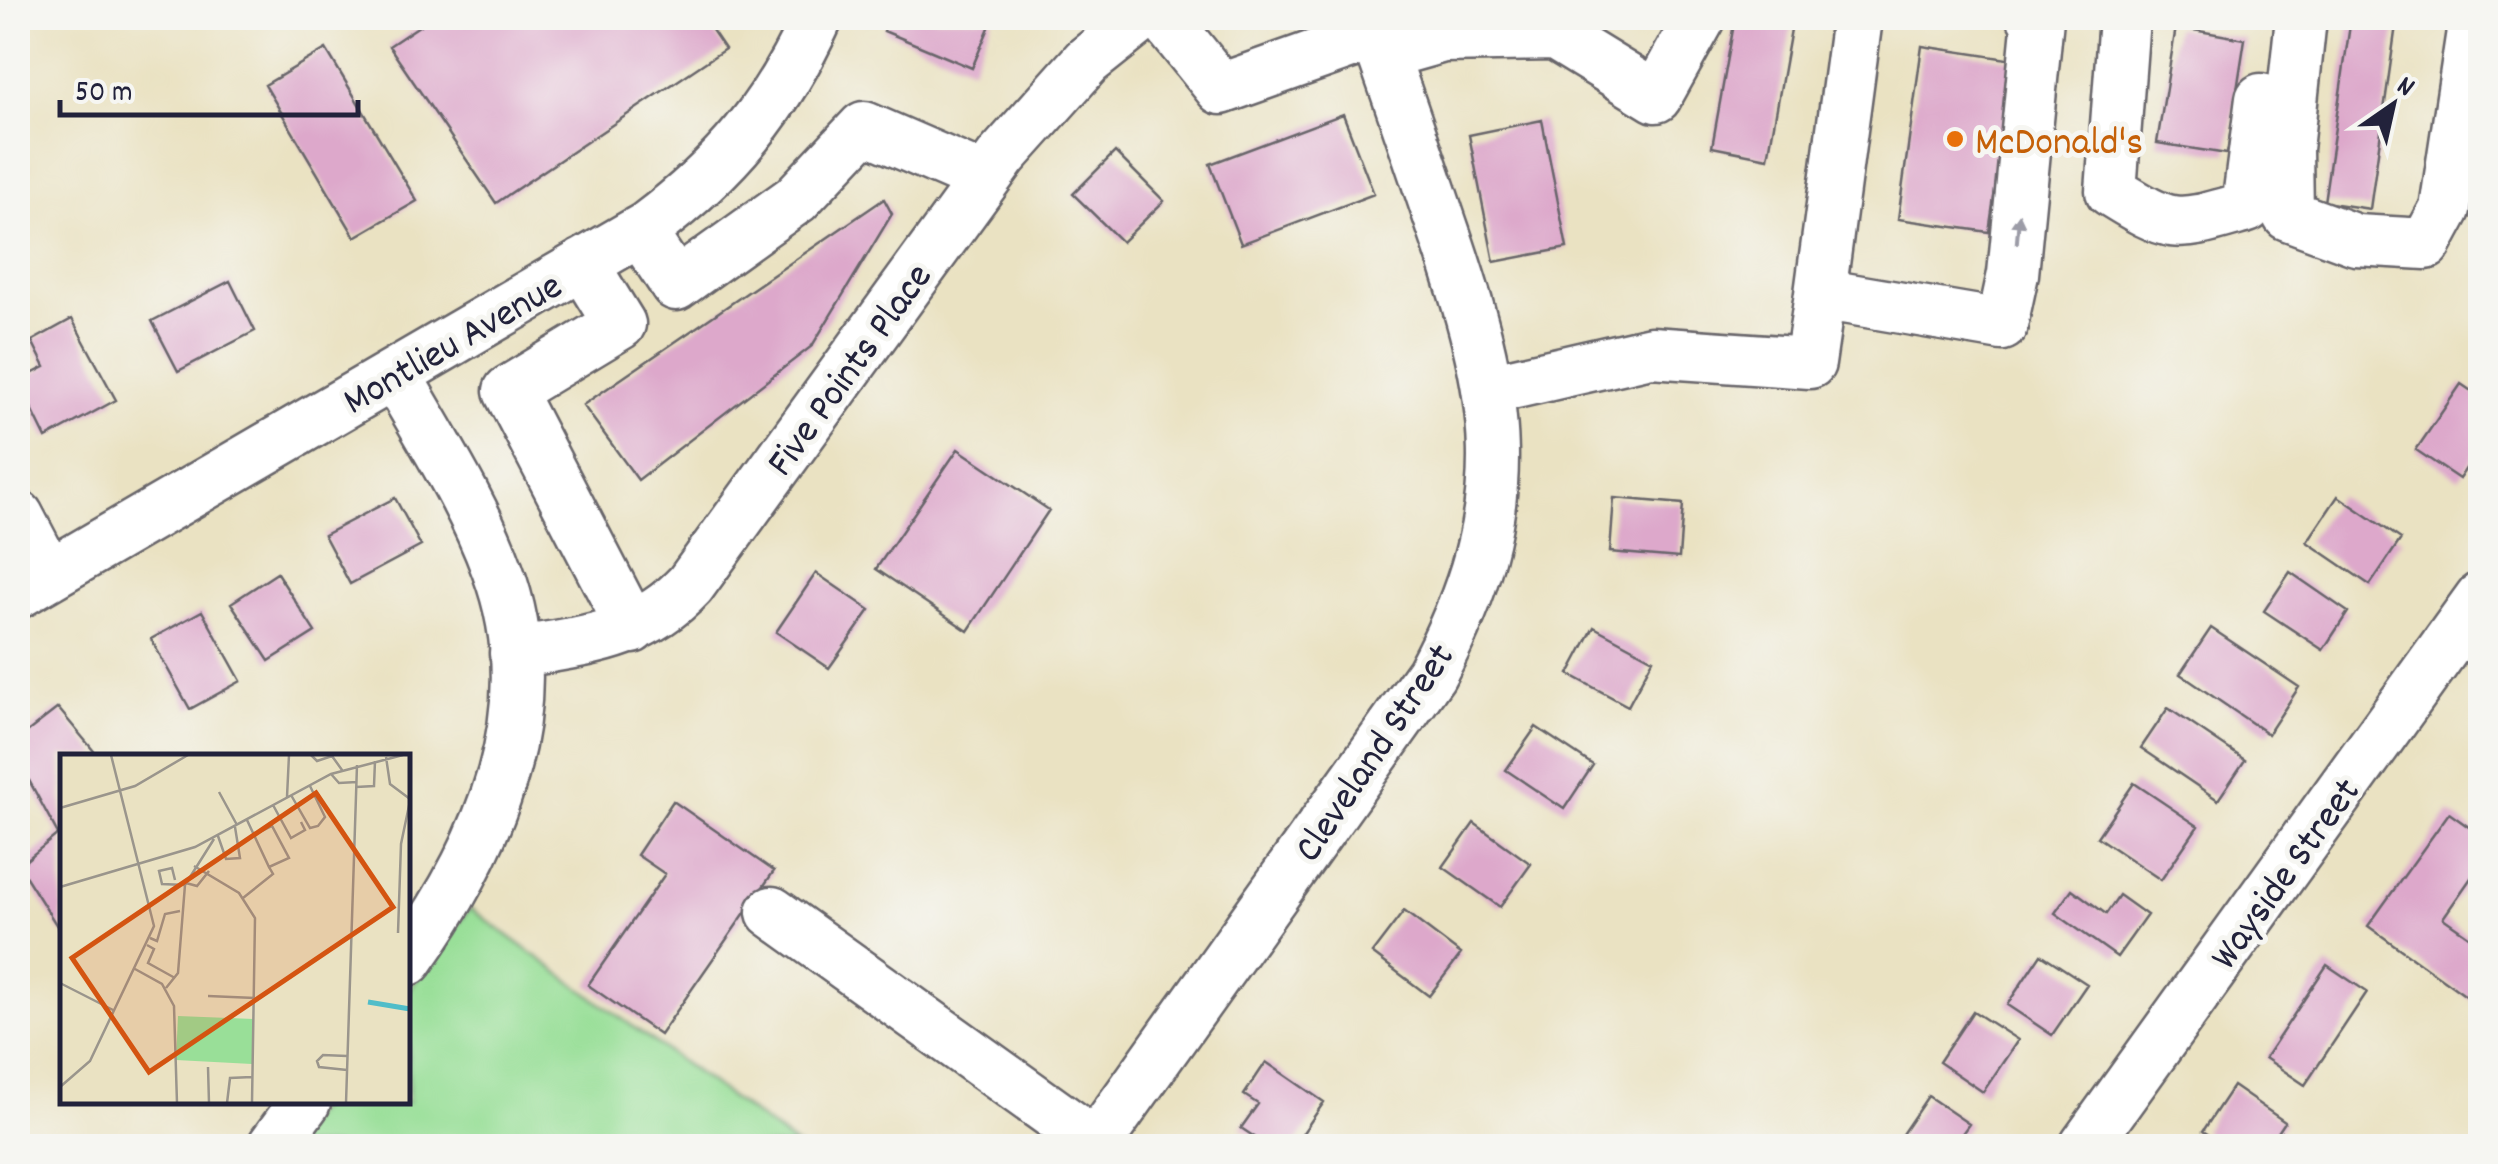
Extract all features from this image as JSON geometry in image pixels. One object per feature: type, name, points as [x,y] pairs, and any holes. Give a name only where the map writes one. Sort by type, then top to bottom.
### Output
[{"type":"street","name":"Montlieu Avenue","points":[[33,584],[640,230],[689,196],[761,120],[790,74],[817,18]]},
{"type":"street","points":[[1145,18],[1222,89],[1376,35],[1443,38],[1560,26],[1656,97],[1700,18]]},
{"type":"street","name":"Five Points Place","points":[[516,653],[632,628],[670,606],[690,585],[984,179],[1043,106],[1145,18]]},
{"type":"street","points":[[1490,389],[1651,352],[1810,363],[1857,18]]},
{"type":"street","points":[[1820,294],[2002,325],[2014,274],[2038,18],[2033,18]]},
{"type":"street","points":[[2124,18],[2111,191],[2143,211],[2182,226],[2247,208],[2271,18]]},
{"type":"street","points":[[2301,18],[2287,149],[2288,216],[2356,240],[2426,244],[2445,209],[2474,18]]},
{"type":"street","name":"Cleveland Street","points":[[1094,1145],[1431,674],[1454,631],[1486,540],[1494,486],[1490,389],[1478,333],[1376,35]]},
{"type":"street","points":[[632,628],[509,391],[620,324],[796,199],[864,127],[984,179]]},
{"type":"street","points":[[640,230],[676,285]]},
{"type":"street","points":[[582,264],[620,324]]},
{"type":"street","points":[[491,318],[527,380]]},
{"type":"street","points":[[395,374],[482,532],[510,610],[516,653],[512,734],[491,820],[450,899],[410,957]]},
{"type":"street","points":[[18,516],[33,584]]},
{"type":"street","name":"Wayside Street","points":[[2084,1146],[2480,598]]},
{"type":"street","points":[[772,912],[1094,1145]]},
{"type":"street","points":[[273,1146],[304,1104]]},
{"type":"green space","points":[[470,908],[797,1146],[289,1146],[321,1104],[410,1104],[410,988]]},
{"type":"building","points":[[431,18],[704,18],[725,49],[496,203],[389,46]]},
{"type":"building","points":[[889,18],[993,18],[972,68],[884,31]]},
{"type":"building","points":[[1735,18],[1793,18],[1768,158],[1712,147]]},
{"type":"building","points":[[2351,18],[2397,18],[2370,209],[2324,202]]},
{"type":"building","points":[[2176,27],[2245,39],[2227,154],[2157,143]]},
{"type":"building","name":"McDonald's","points":[[1922,46],[2014,60],[1989,232],[1898,219]]},
{"type":"building","points":[[326,49],[417,201],[355,237],[265,85]]},
{"type":"building","points":[[1343,114],[1374,194],[1241,244],[1210,164]]},
{"type":"building","points":[[1542,120],[1567,248],[1494,262],[1469,135]]},
{"type":"building","points":[[18,145],[30,168],[18,175]]},
{"type":"building","points":[[1115,152],[1164,201],[1122,242],[1073,194]]},
{"type":"building","points":[[884,199],[892,214],[812,346],[638,480],[583,405]]},
{"type":"building","points":[[230,281],[255,331],[178,371],[152,321]]},
{"type":"building","points":[[72,319],[116,400],[46,438],[18,381],[45,367],[32,341]]},
{"type":"building","points":[[2461,384],[2480,397],[2480,447],[2459,479],[2416,450]]},
{"type":"building","points":[[958,449],[1049,510],[968,631],[876,569]]},
{"type":"building","points":[[2338,496],[2401,539],[2370,585],[2307,542]]},
{"type":"building","points":[[395,498],[421,546],[350,584],[324,535]]},
{"type":"building","points":[[1614,498],[1683,504],[1679,558],[1610,552]]},
{"type":"building","points":[[2290,572],[2348,612],[2323,650],[2264,611]]},
{"type":"building","points":[[277,573],[315,632],[269,661],[231,603]]},
{"type":"building","points":[[816,573],[870,610],[829,668],[776,632]]},
{"type":"building","points":[[202,611],[241,681],[190,709],[151,639]]},
{"type":"building","points":[[1594,627],[1653,659],[1628,706],[1569,674]]},
{"type":"building","points":[[2211,628],[2299,687],[2268,734],[2180,674]]},
{"type":"building","points":[[58,708],[96,754],[60,754],[60,931],[19,866],[58,834],[18,760],[18,739]]},
{"type":"building","points":[[2168,708],[2245,760],[2218,800],[2141,748]]},
{"type":"building","points":[[1536,727],[1593,765],[1564,809],[1506,770]]},
{"type":"building","points":[[2134,783],[2198,826],[2161,880],[2097,837]]},
{"type":"building","points":[[673,801],[774,871],[660,1035],[588,985],[665,874],[637,855]]},
{"type":"building","points":[[2449,813],[2480,835],[2480,865],[2443,918],[2480,944],[2480,1006],[2368,926]]},
{"type":"building","points":[[1474,823],[1531,864],[1500,907],[1443,867]]},
{"type":"building","points":[[2072,889],[2106,914],[2119,895],[2147,915],[2117,957],[2055,913]]},
{"type":"building","points":[[1404,911],[1461,954],[1429,996],[1372,953]]},
{"type":"building","points":[[2041,954],[2087,984],[2052,1035],[2007,1005]]},
{"type":"building","points":[[2327,965],[2367,992],[2305,1085],[2265,1058]]},
{"type":"building","points":[[1973,1011],[2018,1040],[1983,1092],[1939,1062]]},
{"type":"building","points":[[1266,1062],[1324,1102],[1294,1146],[1268,1146],[1241,1128],[1258,1104],[1244,1095]]},
{"type":"building","points":[[2233,1086],[2285,1122],[2269,1146],[2226,1146],[2203,1131]]},
{"type":"building","points":[[1928,1096],[1969,1124],[1953,1146],[1894,1146]]},
{"type":"place","name":"McDonald's","points":[[1955,139]]}]
